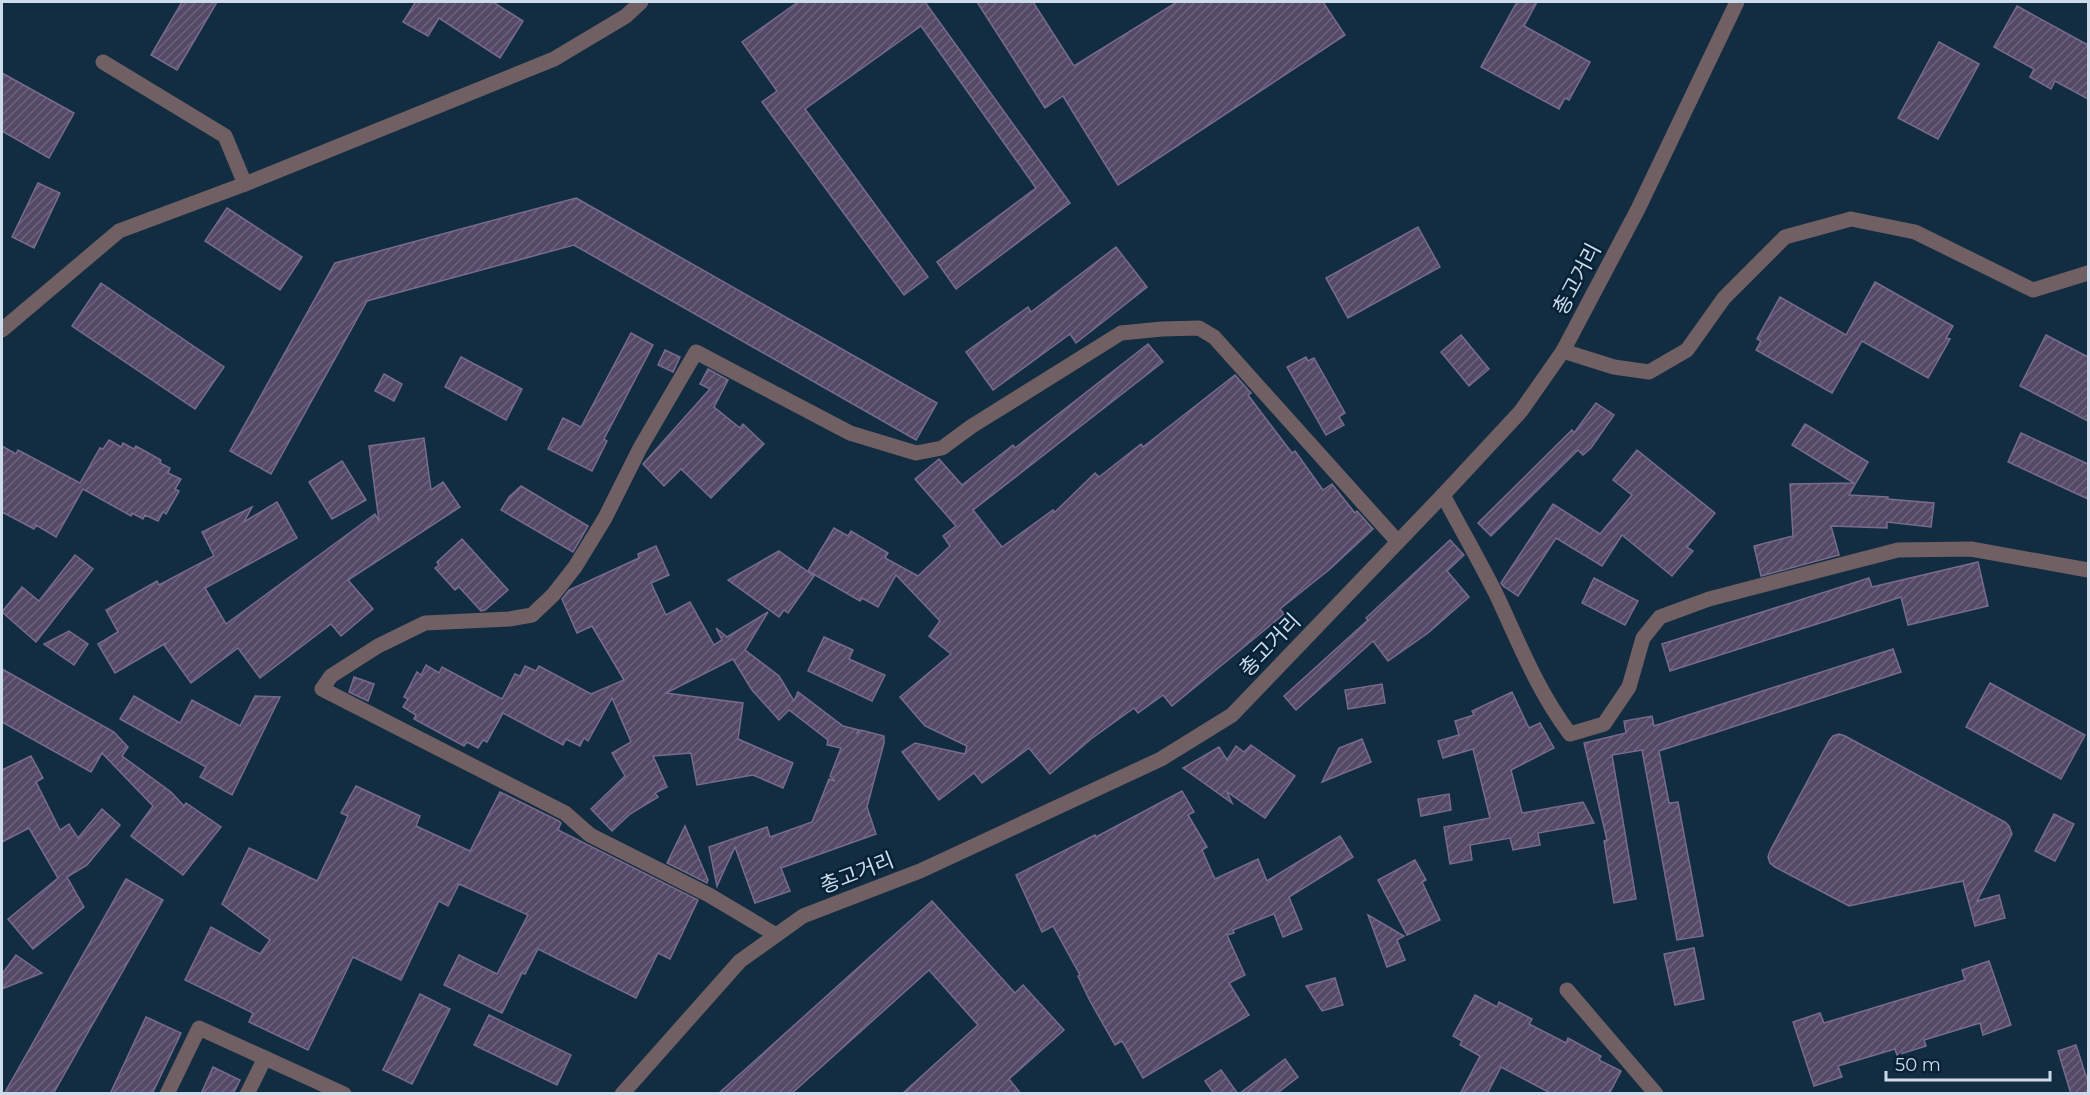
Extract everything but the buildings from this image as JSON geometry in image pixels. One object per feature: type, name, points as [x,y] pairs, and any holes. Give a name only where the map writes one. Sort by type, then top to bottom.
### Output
[{"type":"street","points":[[2,330],[119,231],[245,184],[554,59],[626,16],[641,2]]},
{"type":"street","name":"총고거리","points":[[622,1094],[740,961],[803,916],[920,871],[1161,759],[1232,715],[1521,411],[1563,351],[1638,209],[1737,2]]},
{"type":"street","points":[[103,62],[225,136],[245,184]]},
{"type":"street","points":[[1563,351],[1614,367],[1649,372],[1687,350],[1724,298],[1785,237],[1851,219],[1916,232],[2033,290],[2088,273]]},
{"type":"street","points":[[776,935],[710,894],[590,835],[565,813],[322,689],[331,676],[378,646],[425,624],[509,619],[532,615],[553,595],[575,567],[605,519],[640,448],[696,352],[850,433],[916,453],[942,448],[972,426],[1121,333],[1199,328],[1214,337],[1398,542]]},
{"type":"street","points":[[1443,495],[1496,595],[1527,665],[1554,713],[1569,734],[1604,724],[1629,687],[1643,638],[1660,617],[1709,599],[1898,550],[1971,549],[2088,570]]},
{"type":"street","points":[[1566,990],[1656,1094]]},
{"type":"street","points":[[167,1094],[199,1028],[337,1092]]},
{"type":"street","points":[[247,1094],[265,1058]]}]
